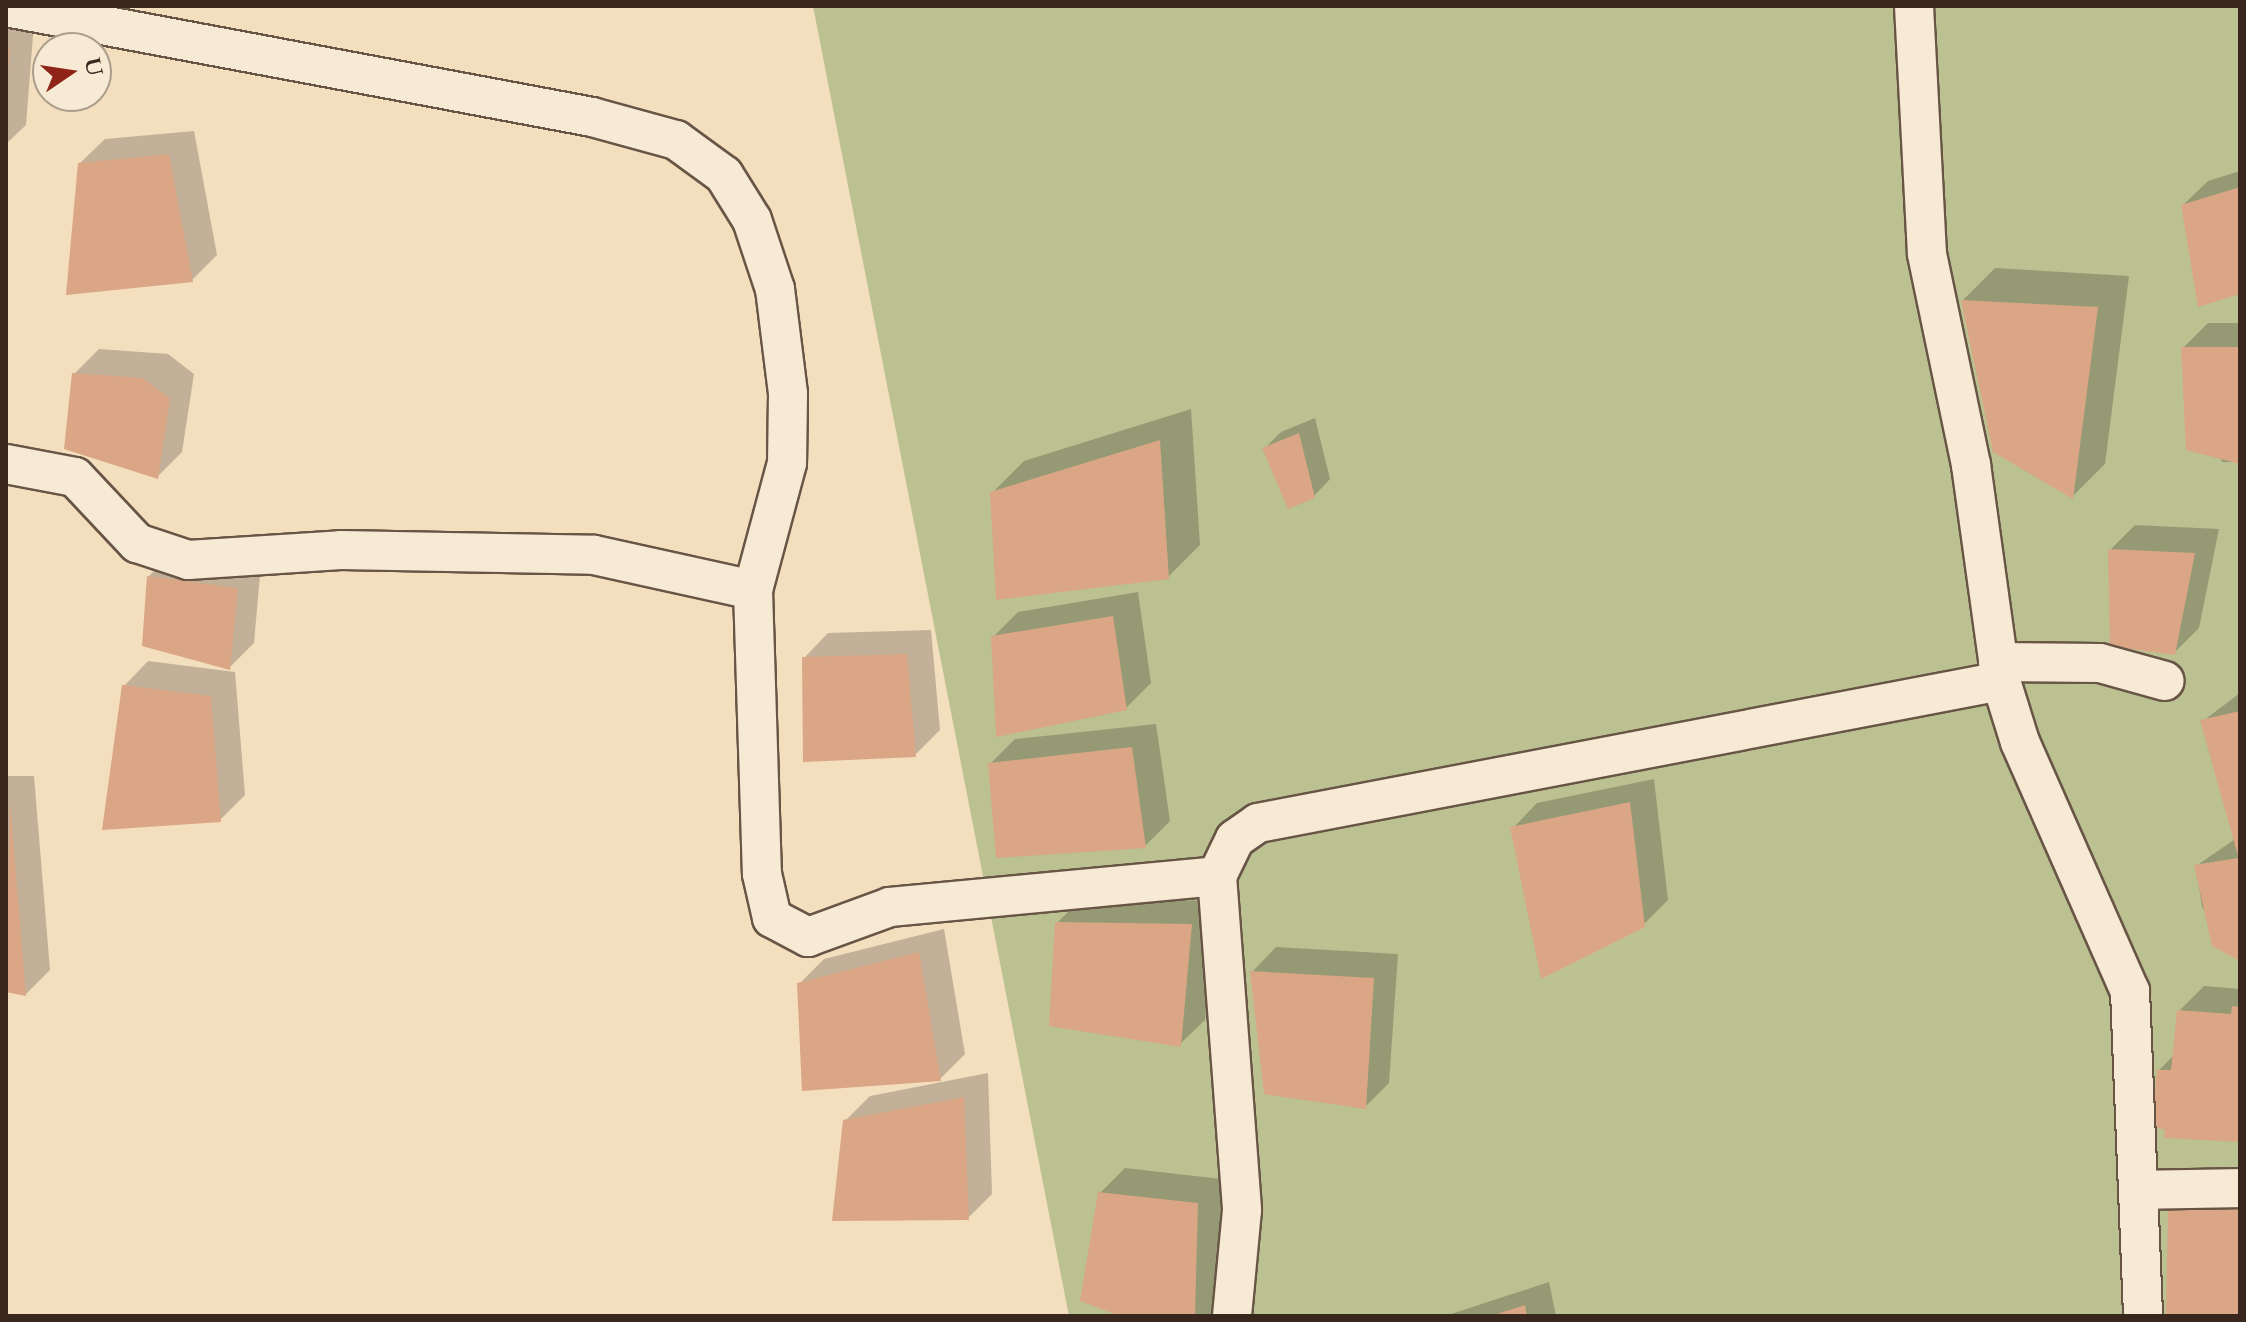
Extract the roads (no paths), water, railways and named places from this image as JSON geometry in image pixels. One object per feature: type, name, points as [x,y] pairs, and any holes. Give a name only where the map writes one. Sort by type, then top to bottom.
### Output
[{"type":"street","points":[[1914,6],[1927,254],[1971,465],[1999,671],[2020,742],[2130,991],[2143,1316]]},
{"type":"street","points":[[6,7],[592,117],[676,140],[724,175],[752,220],[775,289],[788,394],[787,463],[753,590],[762,874],[772,918],[788,933],[808,937],[905,905],[1217,876]]},
{"type":"street","points":[[6,464],[75,477],[137,543],[209,564],[341,550],[594,555],[753,590]]},
{"type":"street","points":[[1232,1316],[1242,1210],[1217,876],[1235,839],[1258,823],[1999,671],[2100,663],[2165,681]]},
{"type":"street","points":[[2138,1190],[2240,1188]]}]
